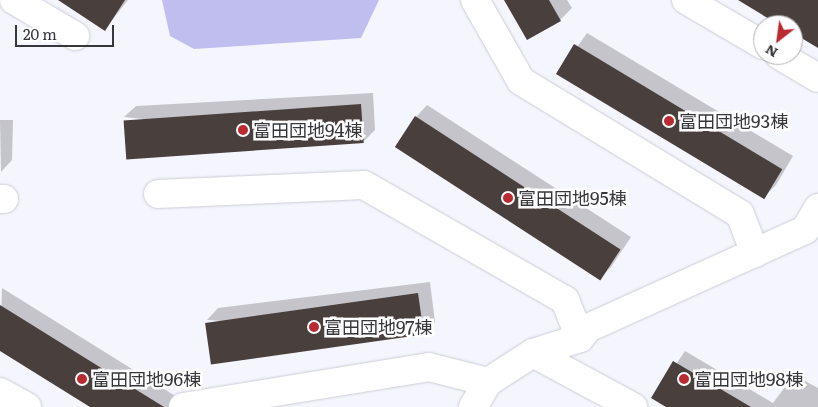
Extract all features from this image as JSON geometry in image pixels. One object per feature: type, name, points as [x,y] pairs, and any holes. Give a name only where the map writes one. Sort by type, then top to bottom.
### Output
[{"type":"street","points":[[14,0],[75,36]]},
{"type":"street","points":[[475,0],[522,81],[740,214],[755,252]]},
{"type":"street","points":[[686,0],[753,40]]},
{"type":"street","points":[[796,65],[818,78]]},
{"type":"street","points":[[158,194],[364,185],[564,300],[580,338]]},
{"type":"street","points":[[473,407],[488,382],[533,353],[580,338],[588,328],[805,230],[818,208]]},
{"type":"street","points":[[533,353],[633,407]]},
{"type":"street","points":[[183,407],[429,367],[488,382]]},
{"type":"street","points":[[0,392],[27,407]]},
{"type":"shaded area","points":[[162,0],[379,0],[361,38],[194,49],[170,36]]},
{"type":"building","points":[[58,0],[125,0],[105,31]]},
{"type":"building","points":[[504,0],[549,0],[561,21],[527,40]]},
{"type":"building","points":[[738,0],[818,0],[818,48],[803,39],[803,15],[763,15]]},
{"type":"building","name":"富田団地93棟","points":[[574,44],[782,169],[764,199],[556,74]]},
{"type":"building","name":"富田団地94棟","points":[[361,104],[364,143],[126,160],[124,121]]},
{"type":"building","name":"富田団地95棟","points":[[415,116],[620,249],[600,280],[395,147]]},
{"type":"building","name":"富田団地97棟","points":[[418,293],[424,335],[211,365],[205,323]]},
{"type":"building","name":"富田団地96棟","points":[[0,305],[164,407],[90,407],[0,351]]},
{"type":"building","name":"富田団地98棟","points":[[673,361],[751,407],[666,407],[651,398]]},
{"type":"place","name":"富田団地93棟","points":[[669,121]]},
{"type":"place","name":"富田団地94棟","points":[[243,130]]},
{"type":"place","name":"富田団地95棟","points":[[508,198]]},
{"type":"place","name":"富田団地97棟","points":[[314,327]]},
{"type":"place","name":"富田団地96棟","points":[[82,379]]},
{"type":"place","name":"富田団地98棟","points":[[684,379]]}]
